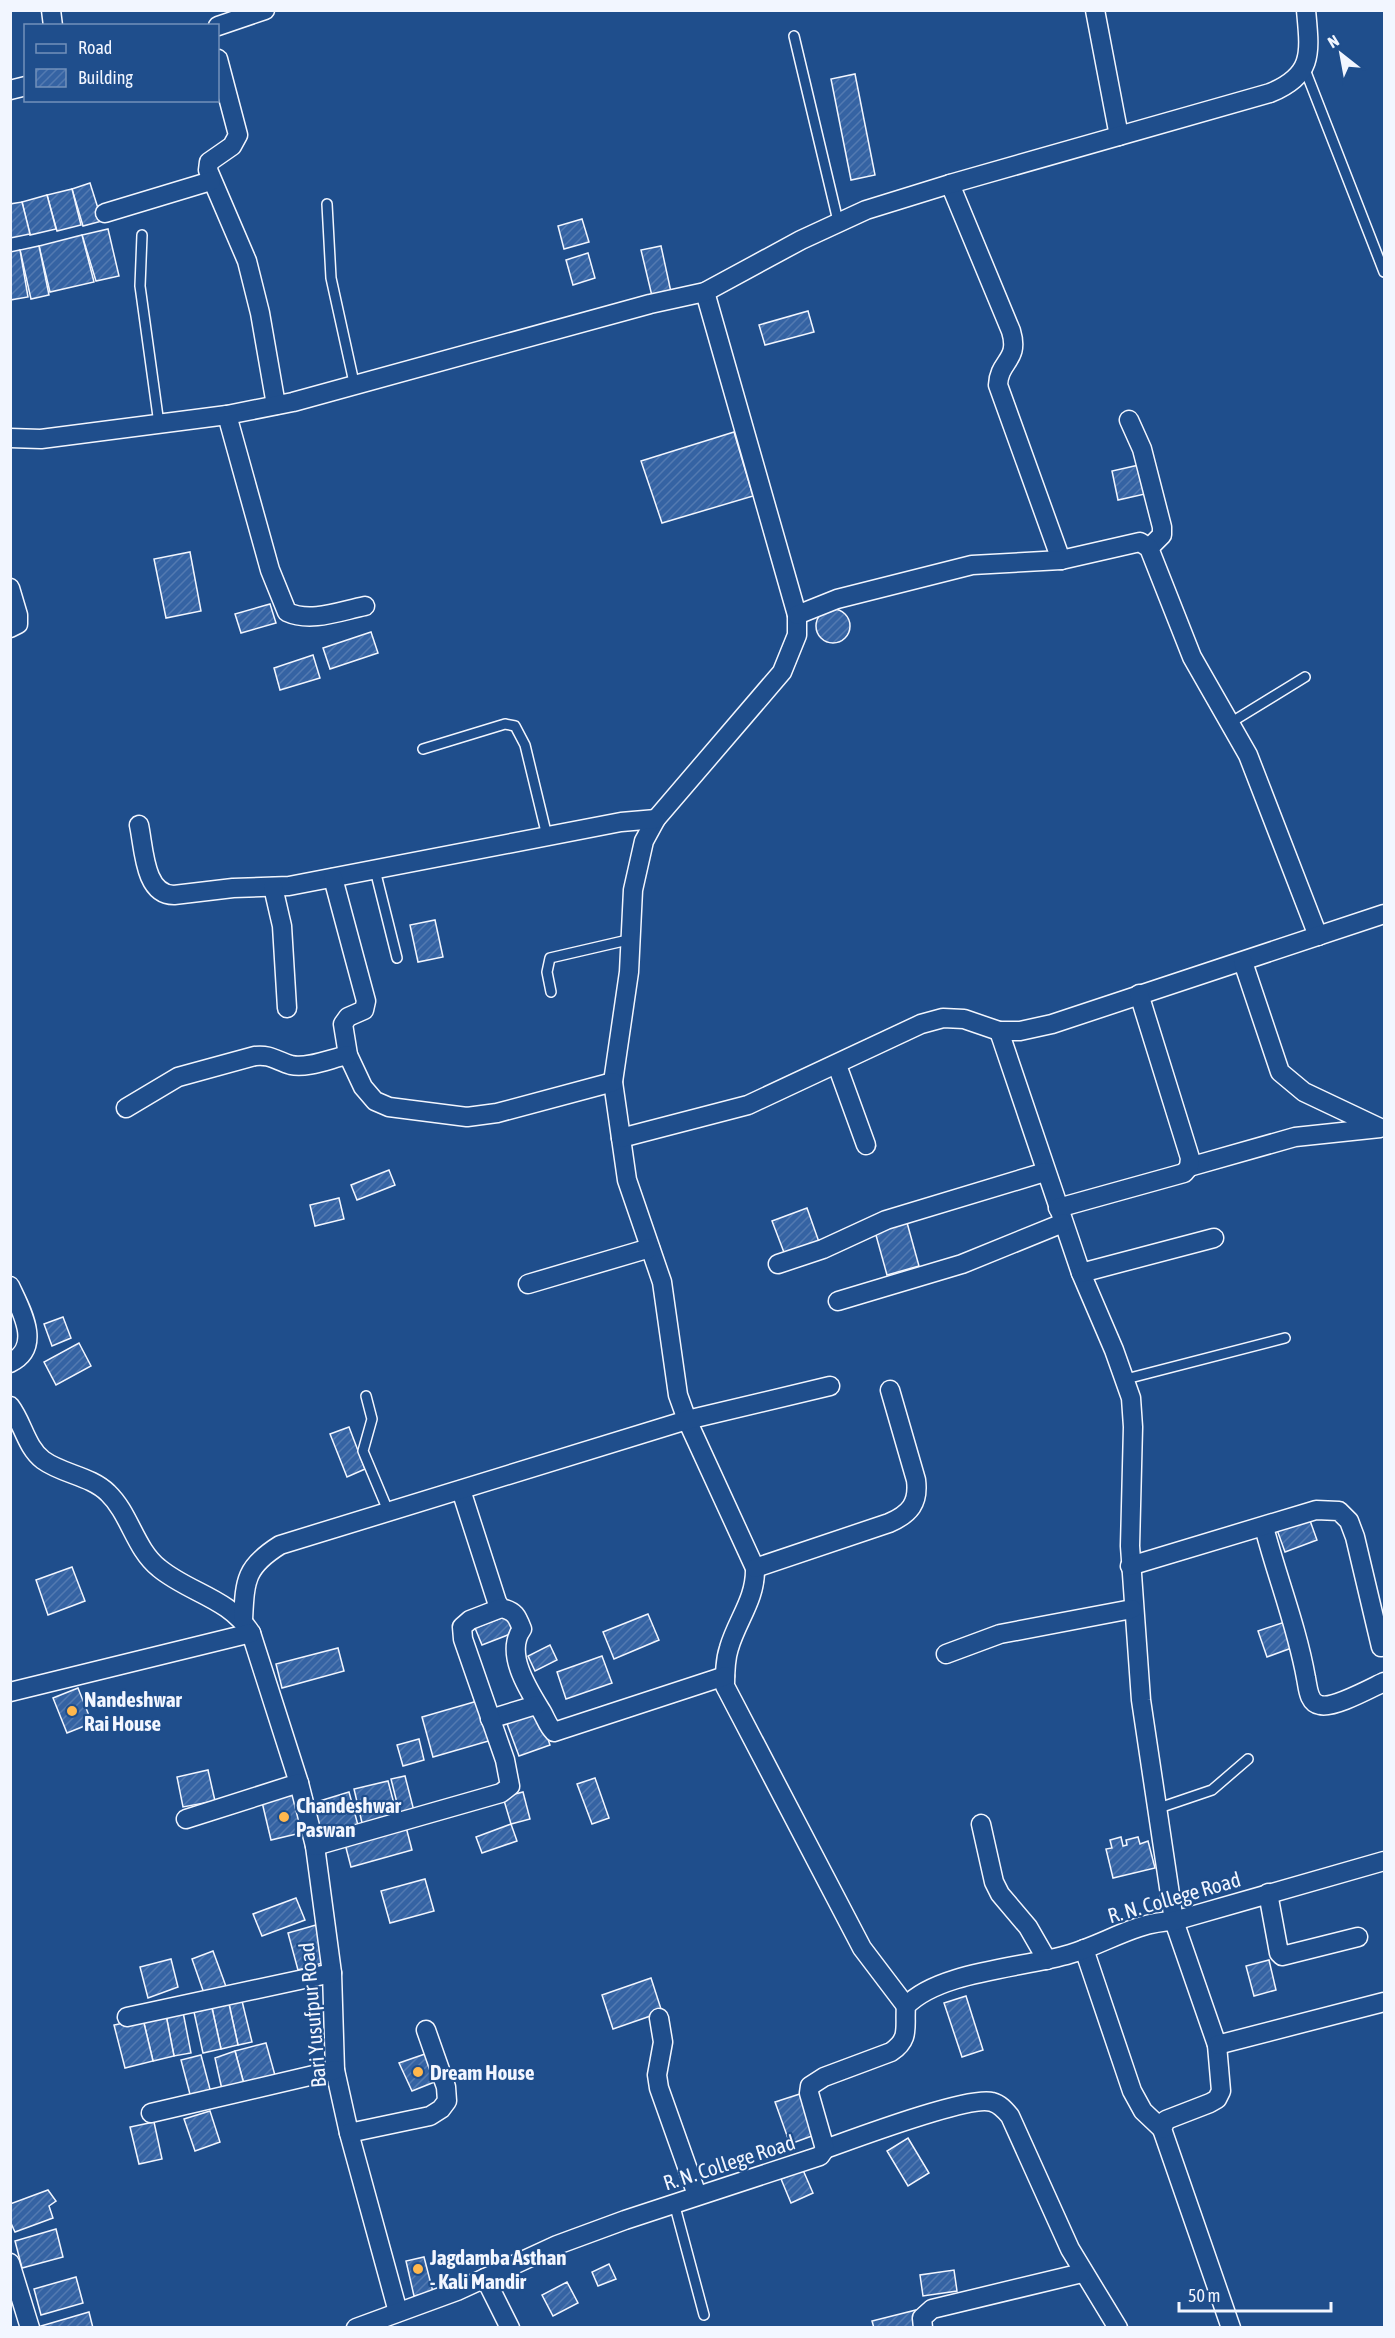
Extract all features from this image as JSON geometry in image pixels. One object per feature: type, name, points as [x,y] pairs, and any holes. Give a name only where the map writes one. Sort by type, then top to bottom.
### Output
[{"type":"street","points":[[219,26],[265,10]]},
{"type":"street","points":[[1095,10],[1119,136]]},
{"type":"street","points":[[10,438],[41,439],[227,415],[276,405],[355,387],[650,304],[705,292],[838,221],[950,184],[1270,93],[1291,85],[1304,68],[1309,43],[1306,10]]},
{"type":"street","points":[[219,63],[238,135],[232,146],[209,162],[208,170],[247,261],[260,313],[276,405]]},
{"type":"street","points":[[105,213],[211,181]]},
{"type":"street","points":[[950,184],[1011,331],[1014,350],[998,377],[998,385],[1061,560]]},
{"type":"street","points":[[705,292],[797,615],[797,635],[782,672],[656,819],[644,841],[633,890],[627,996],[613,1082],[634,1208],[662,1282],[674,1376],[687,1420],[755,1568],[755,1582],[729,1647],[725,1686],[862,1948],[906,2006]]},
{"type":"street","points":[[227,415],[267,559],[287,612],[298,617],[312,617],[365,606]]},
{"type":"street","points":[[1129,420],[1142,449],[1162,526],[1162,535],[1149,548]]},
{"type":"street","points":[[797,615],[837,599],[972,565],[1061,560],[1130,542],[1140,542],[1149,548],[1192,657],[1248,755],[1318,936]]},
{"type":"street","points":[[10,588],[18,615],[18,624],[10,628]]},
{"type":"street","points":[[139,825],[152,882],[157,890],[165,895],[233,888],[273,887],[333,878],[621,822],[656,819]]},
{"type":"street","points":[[333,878],[366,1001],[364,1010],[348,1017],[343,1024],[348,1055],[363,1087],[375,1101],[403,1111],[467,1117],[497,1113],[613,1082]]},
{"type":"street","points":[[273,887],[282,926],[287,1008]]},
{"type":"street","points":[[621,1138],[748,1105],[837,1065],[898,1033],[943,1018],[964,1019],[999,1031],[1020,1031],[1052,1024],[1384,914]]},
{"type":"street","points":[[1243,962],[1280,1072],[1304,1092],[1382,1127]]},
{"type":"street","points":[[1139,994],[1190,1158],[1190,1167]]},
{"type":"street","points":[[999,1031],[1081,1273],[1126,1380],[1134,1427],[1130,1566],[1141,1700],[1174,1921],[1217,2045],[1221,2091],[1217,2099],[1166,2120],[1162,2129]]},
{"type":"street","points":[[126,1108],[178,1077],[255,1056],[265,1054],[291,1065],[299,1065],[348,1055]]},
{"type":"street","points":[[837,1065],[866,1146]]},
{"type":"street","points":[[838,1301],[962,1264],[1061,1215],[1184,1173],[1190,1167],[1295,1137],[1382,1127]]},
{"type":"street","points":[[778,1264],[824,1249],[886,1220],[1045,1172]]},
{"type":"street","points":[[1081,1273],[1214,1238]]},
{"type":"street","points":[[528,1284],[650,1248]]},
{"type":"street","points":[[10,1286],[26,1322],[28,1338],[21,1357],[10,1363]]},
{"type":"street","points":[[247,1626],[249,1575],[259,1558],[280,1545],[687,1420],[830,1386]]},
{"type":"street","points":[[755,1568],[889,1523],[904,1517],[912,1508],[918,1494],[916,1480],[890,1390]]},
{"type":"street","points":[[10,1406],[30,1444],[44,1461],[109,1493],[137,1542],[160,1569],[230,1609],[247,1626]]},
{"type":"street","points":[[460,1490],[501,1608]]},
{"type":"street","points":[[1130,1566],[1323,1509],[1339,1511],[1349,1521],[1355,1537],[1381,1647]]},
{"type":"street","points":[[1264,1527],[1302,1652],[1308,1693],[1313,1702],[1320,1706],[1330,1705],[1384,1682]]},
{"type":"street","points":[[315,1846],[501,1793],[510,1786],[510,1775],[463,1639],[462,1627],[470,1620],[501,1608],[512,1610],[517,1615],[522,1629],[516,1637],[516,1657],[536,1705],[554,1732],[725,1676]]},
{"type":"street","points":[[946,1654],[1000,1634],[1132,1609]]},
{"type":"street","points":[[10,1692],[247,1626]]},
{"type":"street","name":"Bari Yusufpur Road","points":[[247,1626],[299,1783],[315,1846],[332,1973],[335,2070],[349,2133],[398,2312]]},
{"type":"street","points":[[490,1719],[536,1705]]},
{"type":"street","points":[[186,1819],[299,1783]]},
{"type":"street","points":[[981,1824],[990,1868],[997,1888],[1028,1927],[1047,1960]]},
{"type":"street","name":"R. N. College Road","points":[[356,2328],[485,2278],[557,2245],[697,2195],[820,2156],[825,2149],[810,2086],[900,2046],[907,2030],[906,2006],[914,1997],[942,1984],[1047,1960],[1084,1949],[1139,1925],[1174,1921],[1384,1861]]},
{"type":"street","points":[[1268,1893],[1279,1953],[1282,1956],[1358,1937]]},
{"type":"street","points":[[1084,1949],[1132,2091],[1143,2111],[1162,2129],[1231,2328]]},
{"type":"street","points":[[127,2017],[332,1973]]},
{"type":"street","points":[[1217,2045],[1384,2002]]},
{"type":"street","points":[[659,2018],[663,2042],[657,2076],[697,2195]]},
{"type":"street","points":[[349,2133],[430,2116],[447,2102],[446,2087],[426,2030]]},
{"type":"street","points":[[151,2113],[335,2070]]},
{"type":"street","points":[[825,2149],[904,2121],[977,2101],[991,2101],[1002,2107],[1010,2116],[1082,2273],[1118,2328]]},
{"type":"street","points":[[10,2263],[30,2328]]},
{"type":"street","points":[[923,2328],[925,2313],[932,2309],[1082,2273]]},
{"type":"street","points":[[485,2278],[510,2328]]},
{"type":"lane","points":[[794,36],[838,221]]},
{"type":"lane","points":[[1304,68],[1384,272]]},
{"type":"lane","points":[[327,204],[331,278],[355,387]]},
{"type":"lane","points":[[142,235],[141,286],[159,424]]},
{"type":"lane","points":[[1230,723],[1305,677]]},
{"type":"lane","points":[[423,749],[505,724],[515,726],[525,745],[547,836]]},
{"type":"lane","points":[[375,870],[397,958]]},
{"type":"lane","points":[[551,992],[547,964],[550,958],[632,939]]},
{"type":"lane","points":[[1126,1380],[1285,1338]]},
{"type":"lane","points":[[366,1396],[372,1419],[363,1451],[389,1513]]},
{"type":"lane","points":[[1156,1809],[1212,1790],[1248,1759]]},
{"type":"lane","points":[[674,2203],[704,2315]]},
{"type":"building","points":[[855,74],[875,175],[851,180],[831,79]]},
{"type":"building","points":[[90,183],[102,221],[83,226],[72,189]]},
{"type":"building","points":[[72,189],[81,225],[57,231],[47,195]]},
{"type":"building","points":[[47,195],[56,229],[30,235],[22,202]]},
{"type":"building","points":[[22,202],[30,234],[10,238],[10,204]]},
{"type":"building","points":[[582,219],[589,242],[564,249],[558,226]]},
{"type":"building","points":[[108,229],[119,276],[96,281],[82,235]]},
{"type":"building","points":[[82,235],[94,282],[50,292],[39,246]]},
{"type":"building","points":[[39,246],[49,295],[31,299],[20,250]]},
{"type":"building","points":[[661,246],[671,292],[652,296],[641,250]]},
{"type":"building","points":[[20,250],[28,297],[10,300],[10,252]]},
{"type":"building","points":[[588,253],[595,278],[573,285],[566,260]]},
{"type":"building","points":[[808,311],[814,332],[765,345],[759,325]]},
{"type":"building","points":[[734,432],[753,496],[662,523],[641,461]]},
{"type":"building","points":[[1139,465],[1145,494],[1118,500],[1112,471]]},
{"type":"building","points":[[190,552],[201,611],[166,618],[154,559]]},
{"type":"building","points":[[270,604],[276,623],[241,633],[235,614]]},
{"type":"building","points":[[833,609],[845,614],[850,626],[845,638],[833,643],[821,638],[816,626],[821,614]]},
{"type":"building","points":[[371,632],[378,653],[330,669],[323,648]]},
{"type":"building","points":[[313,655],[320,678],[280,690],[274,668]]},
{"type":"building","points":[[435,920],[443,957],[418,962],[410,925]]},
{"type":"building","points":[[389,1170],[395,1185],[357,1200],[351,1185]]},
{"type":"building","points":[[339,1198],[344,1219],[315,1226],[310,1205]]},
{"type":"building","points":[[807,1208],[819,1242],[785,1255],[772,1221]]},
{"type":"building","points":[[906,1219],[919,1266],[887,1275],[874,1228]]},
{"type":"building","points":[[63,1317],[71,1338],[52,1346],[44,1324]]},
{"type":"building","points":[[79,1343],[91,1366],[56,1385],[44,1362]]},
{"type":"building","points":[[349,1427],[365,1469],[347,1477],[330,1434]]},
{"type":"building","points":[[1308,1515],[1317,1540],[1285,1552],[1276,1527]]},
{"type":"building","points":[[72,1567],[85,1601],[48,1615],[36,1580]]},
{"type":"building","points":[[512,1614],[518,1631],[482,1645],[475,1628]]},
{"type":"building","points":[[648,1614],[659,1640],[614,1659],[603,1632]]},
{"type":"building","points":[[1288,1621],[1297,1646],[1267,1657],[1258,1631]]},
{"type":"building","points":[[550,1645],[557,1660],[535,1671],[528,1656]]},
{"type":"building","points":[[338,1648],[344,1671],[282,1688],[276,1664]]},
{"type":"building","points":[[602,1656],[612,1683],[566,1699],[557,1672]]},
{"type":"building","name":"Nandeshwar Rai House","points":[[78,1688],[92,1723],[67,1733],[53,1698]]},
{"type":"building","points":[[481,1700],[492,1740],[433,1757],[422,1717]]},
{"type":"building","points":[[538,1710],[550,1745],[519,1756],[506,1721]]},
{"type":"building","points":[[419,1739],[424,1760],[403,1766],[397,1745]]},
{"type":"building","points":[[208,1770],[215,1801],[183,1807],[177,1777]]},
{"type":"building","points":[[405,1776],[414,1811],[400,1815],[391,1779]]},
{"type":"building","points":[[595,1778],[609,1818],[592,1824],[577,1784]]},
{"type":"building","points":[[388,1781],[398,1819],[363,1827],[354,1789]]},
{"type":"building","points":[[349,1792],[359,1829],[323,1839],[313,1803]]},
{"type":"building","points":[[523,1792],[530,1819],[511,1824],[503,1797]]},
{"type":"building","name":"Chandeshwar Paswan","points":[[297,1794],[305,1832],[271,1840],[262,1802]]},
{"type":"building","points":[[511,1824],[517,1841],[482,1853],[476,1837]]},
{"type":"building","points":[[406,1827],[412,1850],[351,1867],[345,1844]]},
{"type":"building","points":[[1121,1837],[1123,1846],[1127,1845],[1126,1840],[1138,1837],[1140,1844],[1148,1841],[1155,1868],[1113,1878],[1106,1849],[1112,1848],[1110,1840]]},
{"type":"building","points":[[425,1879],[434,1911],[390,1923],[381,1891]]},
{"type":"building","points":[[296,1898],[305,1920],[262,1936],[253,1914]]},
{"type":"building","points":[[316,1925],[326,1962],[298,1970],[288,1933]]},
{"type":"building","points":[[213,1951],[228,1992],[206,1999],[192,1959]]},
{"type":"building","points":[[171,1959],[178,1987],[148,1998],[140,1967]]},
{"type":"building","points":[[1269,1960],[1276,1990],[1254,1996],[1246,1966]]},
{"type":"building","points":[[651,1978],[662,2012],[613,2029],[602,1995]]},
{"type":"building","points":[[966,1996],[983,2050],[962,2057],[944,2003]]},
{"type":"building","points":[[242,2001],[252,2042],[238,2045],[229,2004]]},
{"type":"building","points":[[229,2004],[238,2045],[221,2049],[212,2008]]},
{"type":"building","points":[[212,2008],[221,2049],[203,2053],[194,2012]]},
{"type":"building","points":[[183,2012],[191,2053],[174,2056],[166,2015]]},
{"type":"building","points":[[166,2015],[174,2056],[153,2061],[143,2019]]},
{"type":"building","points":[[143,2019],[153,2061],[125,2068],[114,2025]]},
{"type":"building","points":[[266,2043],[276,2079],[245,2088],[235,2051]]},
{"type":"building","points":[[235,2051],[245,2088],[223,2094],[215,2058]]},
{"type":"building","name":"Dream House","points":[[425,2054],[437,2081],[412,2091],[399,2063]]},
{"type":"building","points":[[201,2055],[211,2093],[191,2098],[181,2060]]},
{"type":"building","points":[[806,2092],[820,2133],[790,2144],[775,2102]]},
{"type":"building","points":[[210,2111],[220,2142],[195,2151],[184,2119]]},
{"type":"building","points":[[154,2122],[162,2159],[139,2164],[130,2127]]},
{"type":"building","points":[[908,2138],[929,2173],[908,2186],[887,2151]]},
{"type":"building","points":[[803,2170],[813,2193],[791,2203],[781,2179]]},
{"type":"building","points":[[48,2190],[56,2201],[49,2206],[53,2218],[15,2232],[10,2221],[10,2204]]},
{"type":"building","points":[[56,2229],[63,2257],[22,2268],[15,2241]]},
{"type":"building","name":"Jagdamba Asthan - Kali Mandir","points":[[424,2257],[433,2292],[414,2296],[406,2261]]},
{"type":"building","points":[[609,2264],[616,2279],[598,2286],[592,2272]]},
{"type":"building","points":[[954,2270],[957,2291],[923,2296],[920,2275]]},
{"type":"building","points":[[76,2277],[83,2303],[41,2315],[34,2289]]},
{"type":"building","points":[[567,2282],[578,2303],[553,2316],[542,2295]]},
{"type":"building","points":[[916,2310],[921,2328],[874,2328],[872,2321]]},
{"type":"building","points":[[89,2312],[93,2328],[42,2328],[41,2326]]},
{"type":"place","name":"Nandeshwar Rai House","points":[[72,1711]]},
{"type":"place","name":"Chandeshwar Paswan","points":[[284,1817]]},
{"type":"place","name":"Dream House","points":[[418,2072]]},
{"type":"place","name":"Jagdamba Asthan - Kali Mandir","points":[[418,2269]]}]
